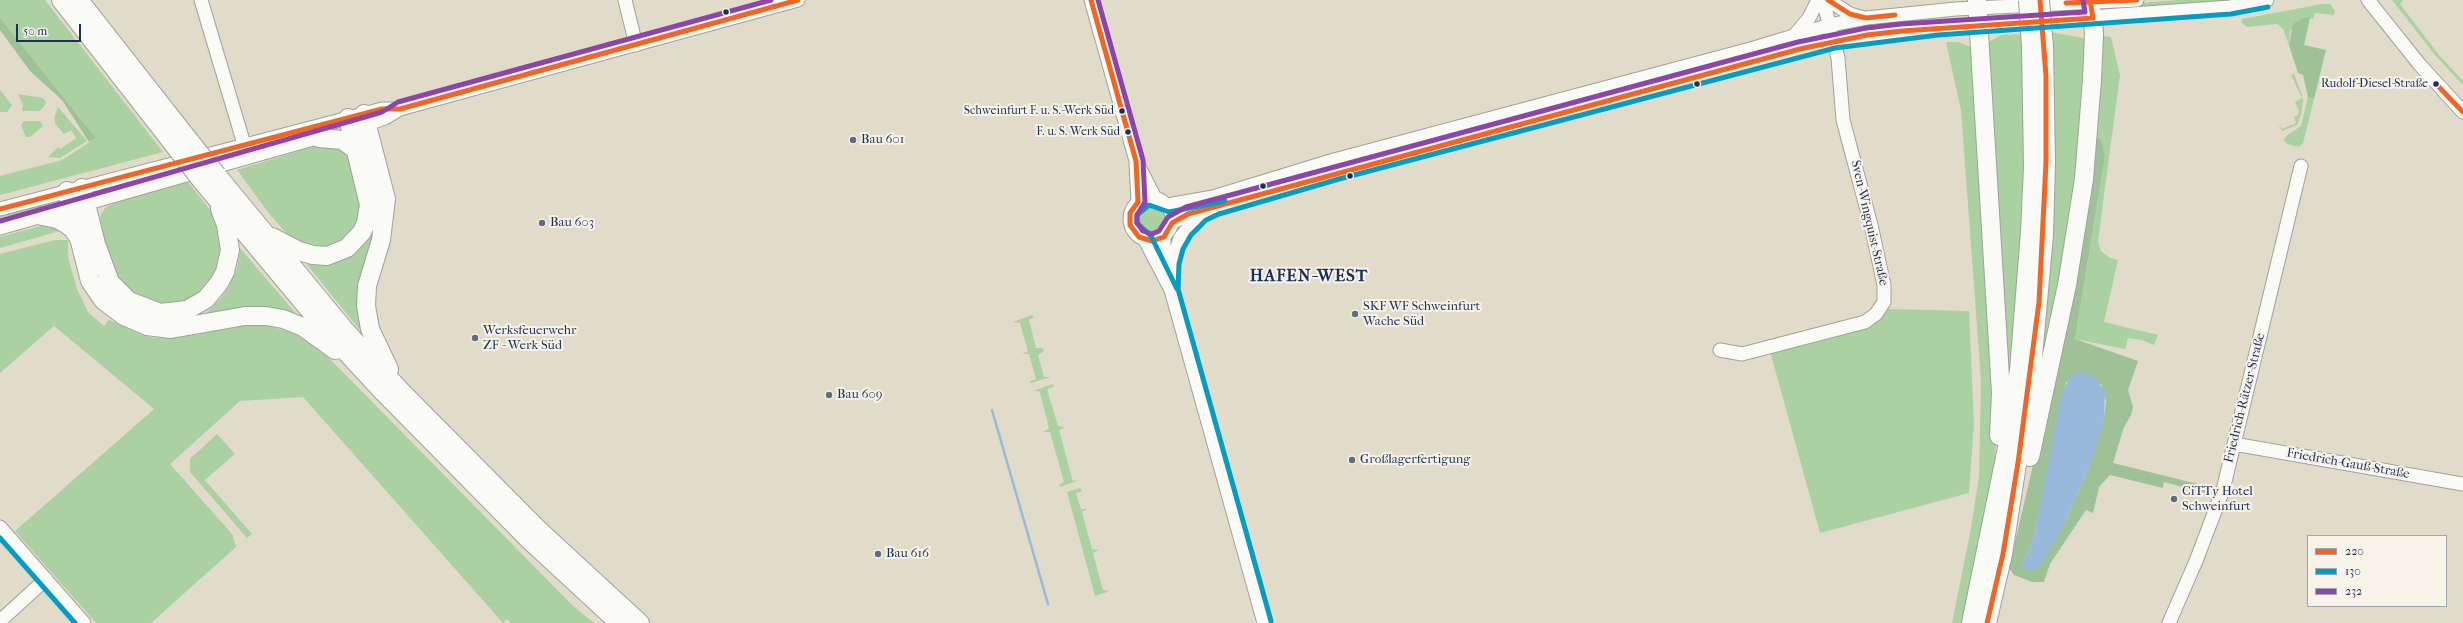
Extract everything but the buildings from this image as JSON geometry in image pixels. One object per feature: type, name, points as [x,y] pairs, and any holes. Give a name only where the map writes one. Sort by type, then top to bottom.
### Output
[{"type":"highway","points":[[61,0],[178,138]]},
{"type":"highway","points":[[79,0],[178,138],[209,178],[262,230],[344,329],[401,391],[538,529],[640,623]]},
{"type":"highway","points":[[1987,623],[2003,554],[2032,368],[2038,302],[2046,162],[2038,47],[2028,0]]},
{"type":"highway","points":[[1971,623],[2000,481],[2019,370],[2025,302],[2033,167],[2038,47],[2048,2]]},
{"type":"highway","points":[[1977,4],[2001,393],[2000,481]]},
{"type":"highway","points":[[2003,554],[2018,514],[2067,285],[2079,215],[2090,116],[2091,7]]},
{"type":"highway","points":[[262,230],[283,244],[313,256],[327,256],[347,248],[364,227],[369,205],[356,150],[357,121]]},
{"type":"highway","points":[[357,121],[386,199],[381,240],[367,286],[368,321],[383,358],[401,391]]},
{"type":"highway","points":[[319,138],[342,140],[356,150]]},
{"type":"highway","points":[[75,189],[79,207],[103,267],[115,288],[138,306],[160,313],[175,312],[187,310],[206,299],[225,272],[230,250],[226,225],[209,178]]},
{"type":"highway","points":[[216,199],[331,336],[433,445],[523,535],[619,623]]},
{"type":"highway","points":[[79,207],[78,237],[86,269],[96,290],[113,309],[134,321],[147,326],[171,329],[255,315],[283,319],[303,327],[362,369]]},
{"type":"highway","points":[[42,216],[57,219],[66,224],[78,237]]},
{"type":"street","points":[[201,0],[244,144]]},
{"type":"street","points":[[625,0],[636,45]]},
{"type":"street","points":[[0,209],[244,144],[357,121],[385,118],[400,109],[798,0]]},
{"type":"street","points":[[1092,0],[1136,161],[1155,198]]},
{"type":"street","points":[[1794,36],[1809,18],[1818,0]]},
{"type":"street","name":"Sven-Wingquist-Straße","points":[[1720,350],[1742,354],[1865,322],[1876,314],[1884,302],[1885,296],[1882,278],[1843,120],[1838,58],[1823,0]]},
{"type":"street","points":[[1828,0],[1850,14],[1866,18]]},
{"type":"street","points":[[1398,149],[1585,108],[1834,41],[1867,35],[2052,19],[2091,7],[2137,0]]},
{"type":"street","points":[[1168,205],[1213,197],[1278,176],[1336,166],[1398,149],[1580,94],[1720,57],[1830,25],[1866,18],[1977,4],[2048,2],[2091,7],[2230,7],[2268,0]]},
{"type":"street","points":[[2358,0],[2376,9]]},
{"type":"street","points":[[2368,0],[2420,66],[2463,112]]},
{"type":"street","points":[[1720,57],[1724,70]]},
{"type":"street","points":[[1580,94],[1585,108]]},
{"type":"street","points":[[0,228],[79,207],[319,138],[357,121]]},
{"type":"street","points":[[1136,161],[1138,202]]},
{"type":"street","points":[[1172,223],[1188,214],[1281,189],[1336,166]]},
{"type":"street","name":"Friedrich-Rätzer-Straße","points":[[2169,623],[2198,558],[2222,490],[2301,166]]},
{"type":"street","points":[[1278,176],[1281,189]]},
{"type":"street","points":[[1164,274],[1164,237],[1172,223],[1173,216],[1168,205],[1155,198],[1146,198],[1138,202],[1130,213],[1130,226],[1134,232],[1145,240],[1171,290],[1264,623]]},
{"type":"street","points":[[1171,290],[1172,262],[1180,238],[1198,218],[1216,207]]},
{"type":"street","points":[[1145,240],[1152,241],[1164,237]]},
{"type":"street","name":"Friedrich-Gauß-Straße","points":[[2234,444],[2463,484]]},
{"type":"street","points":[[0,527],[84,623]]},
{"type":"street","points":[[0,620],[46,580]]},
{"type":"green space","points":[[0,0],[45,0],[163,152],[0,195],[0,176],[62,160],[96,138],[0,18]]},
{"type":"green space","points":[[2178,0],[2237,0],[2118,11],[2114,5]]},
{"type":"green space","points":[[2392,0],[2403,0],[2400,4],[2439,55],[2463,81],[2463,85],[2435,55]]},
{"type":"green space","points":[[2322,4],[2330,4],[2335,11],[2334,15],[2315,13],[2313,19],[2304,17],[2290,31],[2289,45],[2283,29],[2277,24],[2247,27],[2242,23],[2242,19]]},
{"type":"green space","points":[[2304,17],[2310,18],[2304,45],[2326,50],[2314,99],[2308,97],[2303,75],[2298,73],[2289,45],[2293,24]]},
{"type":"green space","points":[[0,18],[96,138],[89,142],[62,100],[30,71],[0,30]]},
{"type":"green space","points":[[2050,32],[2089,39],[2082,166],[2039,397]]},
{"type":"green space","points":[[2023,34],[2025,179],[2011,367],[2009,368],[2007,367],[1985,44],[2001,35]]},
{"type":"green space","points":[[2103,36],[2111,37],[2120,75],[2098,241],[2101,251],[2110,258],[2118,260],[2104,322],[2158,335],[2154,345],[2142,340],[2128,338],[2125,349],[2075,339],[2105,156],[2101,139],[2094,138]]},
{"type":"green space","points":[[1946,42],[1958,42],[1971,47],[1998,415],[1995,458],[1987,511],[1963,623],[1952,623],[1971,528],[1979,476],[1981,381],[1961,110]]},
{"type":"green space","points":[[2294,74],[2302,95],[2303,101],[2301,115],[2297,125],[2282,131],[2278,125],[2282,129],[2296,123],[2294,117],[2298,115],[2299,111],[2295,102],[2302,98],[2291,75]]},
{"type":"green space","points":[[0,90],[12,105],[7,112],[0,112]]},
{"type":"green space","points":[[18,94],[43,98],[46,102],[44,107],[39,111],[22,111],[23,105]]},
{"type":"green space","points":[[2308,97],[2314,99],[2303,143],[2299,147],[2287,144],[2284,140],[2286,136],[2301,126]]},
{"type":"green space","points":[[58,107],[87,141],[60,158],[48,157],[58,147],[60,149],[76,138],[71,130],[64,134],[56,125],[54,118]]},
{"type":"green space","points":[[24,121],[40,121],[43,126],[30,137],[26,137],[21,125]]},
{"type":"green space","points":[[2094,138],[2101,139],[2105,156],[2075,339],[2138,361],[2128,390],[2133,407],[2131,415],[2124,427],[2113,463],[2210,487],[2209,494],[2164,482],[2163,488],[2110,475],[2099,487],[2093,513],[2086,510],[2050,564],[2044,582],[2032,582],[2014,575],[2009,568],[2040,435]],"holes":[[[2066,382],[2101,384],[2106,401],[2104,417],[2088,470],[2064,524],[2022,563],[2028,553],[2035,531]]]},
{"type":"green space","points":[[328,142],[345,145],[363,191],[357,232],[328,250],[293,241],[268,212],[237,170]]},
{"type":"green space","points":[[188,182],[211,211],[218,225],[222,239],[222,264],[199,298],[166,306],[129,292],[116,276],[106,248],[100,216],[105,208],[120,200]]},
{"type":"green space","points":[[49,201],[51,207],[0,221],[0,214]]},
{"type":"green space","points":[[1152,205],[1162,209],[1166,219],[1162,229],[1152,233],[1142,229],[1138,219],[1142,209]]},
{"type":"green space","points":[[379,212],[364,335],[300,256],[318,261]]},
{"type":"green space","points":[[48,224],[63,230],[0,248],[0,237]]},
{"type":"green space","points":[[55,240],[68,240],[68,257],[77,289],[88,312],[104,326],[109,320],[141,335],[155,338],[195,335],[246,324],[269,326],[292,333],[310,343],[329,358],[573,606],[594,623],[511,623],[507,619],[503,623],[303,397],[240,401],[170,464],[232,534],[236,547],[151,623],[96,623],[15,531],[154,409],[54,326],[0,373],[0,254]]},
{"type":"green space","points":[[239,247],[305,324],[202,317],[221,298],[229,286],[237,268],[240,252]]},
{"type":"green space","points":[[1888,309],[1969,311],[1974,423],[1969,493],[1820,533],[1770,351],[1878,320]]},
{"type":"green space","points":[[1032,315],[1034,317],[1029,320],[1036,348],[1042,348],[1044,351],[1038,355],[1044,377],[1051,377],[1031,383],[1030,381],[1036,379],[1029,354],[1022,354],[1028,351],[1020,323],[1013,322]]},
{"type":"green space","points":[[1052,384],[1054,387],[1047,389],[1058,426],[1065,427],[1059,430],[1072,478],[1073,481],[1080,480],[1060,487],[1059,485],[1064,482],[1050,432],[1043,432],[1049,428],[1041,397],[1039,391],[1033,391]]},
{"type":"green space","points":[[217,434],[235,454],[205,480],[252,534],[247,538],[190,472],[190,459]]},
{"type":"green space","points":[[1080,488],[1082,491],[1076,493],[1081,509],[1088,509],[1082,512],[1092,549],[1099,550],[1093,553],[1102,587],[1103,590],[1110,591],[1095,596],[1067,492]]},
{"type":"water","points":[[2081,372],[2094,376],[2105,392],[2104,417],[2097,444],[2088,470],[2064,524],[2041,564],[2035,569],[2028,570],[2023,568],[2022,563],[2028,553],[2035,531],[2062,392],[2072,374]]},
{"type":"waterway","points":[[992,410],[1048,604]]},
{"type":"transit line","name":"232","points":[[0,221],[382,112],[398,102],[771,0]]},
{"type":"transit line","name":"220","points":[[0,209],[382,109],[400,109],[798,0]]},
{"type":"transit line","name":"220","points":[[1091,0],[1136,161],[1138,202],[1130,213],[1130,225],[1139,237],[1152,241],[1164,237],[1172,223],[1188,214],[1800,49],[1867,35],[1902,31],[2093,18],[2090,0]]},
{"type":"transit line","name":"232","points":[[1098,0],[1143,160],[1145,202],[1137,215],[1137,223],[1143,231],[1152,234],[1159,231],[1168,217],[1186,207],[1798,42],[1866,28],[1901,24],[2085,12],[2083,1]]},
{"type":"transit line","name":"220","points":[[1828,0],[1850,14],[1866,18],[1895,15]]},
{"type":"transit line","name":"220","points":[[1987,623],[2003,554],[2018,463],[2039,302],[2046,162],[2046,76],[2040,0]]},
{"type":"transit line","name":"220","points":[[2066,3],[2137,0]]},
{"type":"transit line","name":"130","points":[[1271,621],[1178,289],[1179,264],[1183,249],[1191,235],[1206,220],[1219,214],[1339,179],[1835,48],[1938,35],[2231,14],[2268,7]]},
{"type":"transit line","name":"220","points":[[2436,84],[2463,112]]},
{"type":"transit line","name":"130","points":[[1177,289],[1151,236],[1137,223],[1137,215],[1149,205],[1169,212],[1225,201]]},
{"type":"transit line","name":"130","points":[[0,538],[75,623]]},
{"type":"place","name":"Rudolf-Diesel-Straße","points":[[2436,84]]},
{"type":"place","name":"Schweinfurt F. u. S.-Werk Süd","points":[[1122,111]]},
{"type":"place","name":"F. u. S. Werk Süd","points":[[1128,132]]},
{"type":"place","name":"Bau 601","points":[[853,140]]},
{"type":"place","name":"Bau 603","points":[[542,223]]},
{"type":"place","name":"SKF WF Schweinfurt Wache Süd","points":[[1355,314]]},
{"type":"place","name":"Werksfeuerwehr ZF - Werk Süd","points":[[475,338]]},
{"type":"place","name":"Bau 609","points":[[829,395]]},
{"type":"place","name":"Großlagerfertigung","points":[[1352,460]]},
{"type":"place","name":"CiTTy Hotel Schweinfurt","points":[[2174,499]]},
{"type":"place","name":"Bau 616","points":[[878,554]]},
{"type":"district","name":"HAFEN-WEST","points":[[1309,277]]}]
